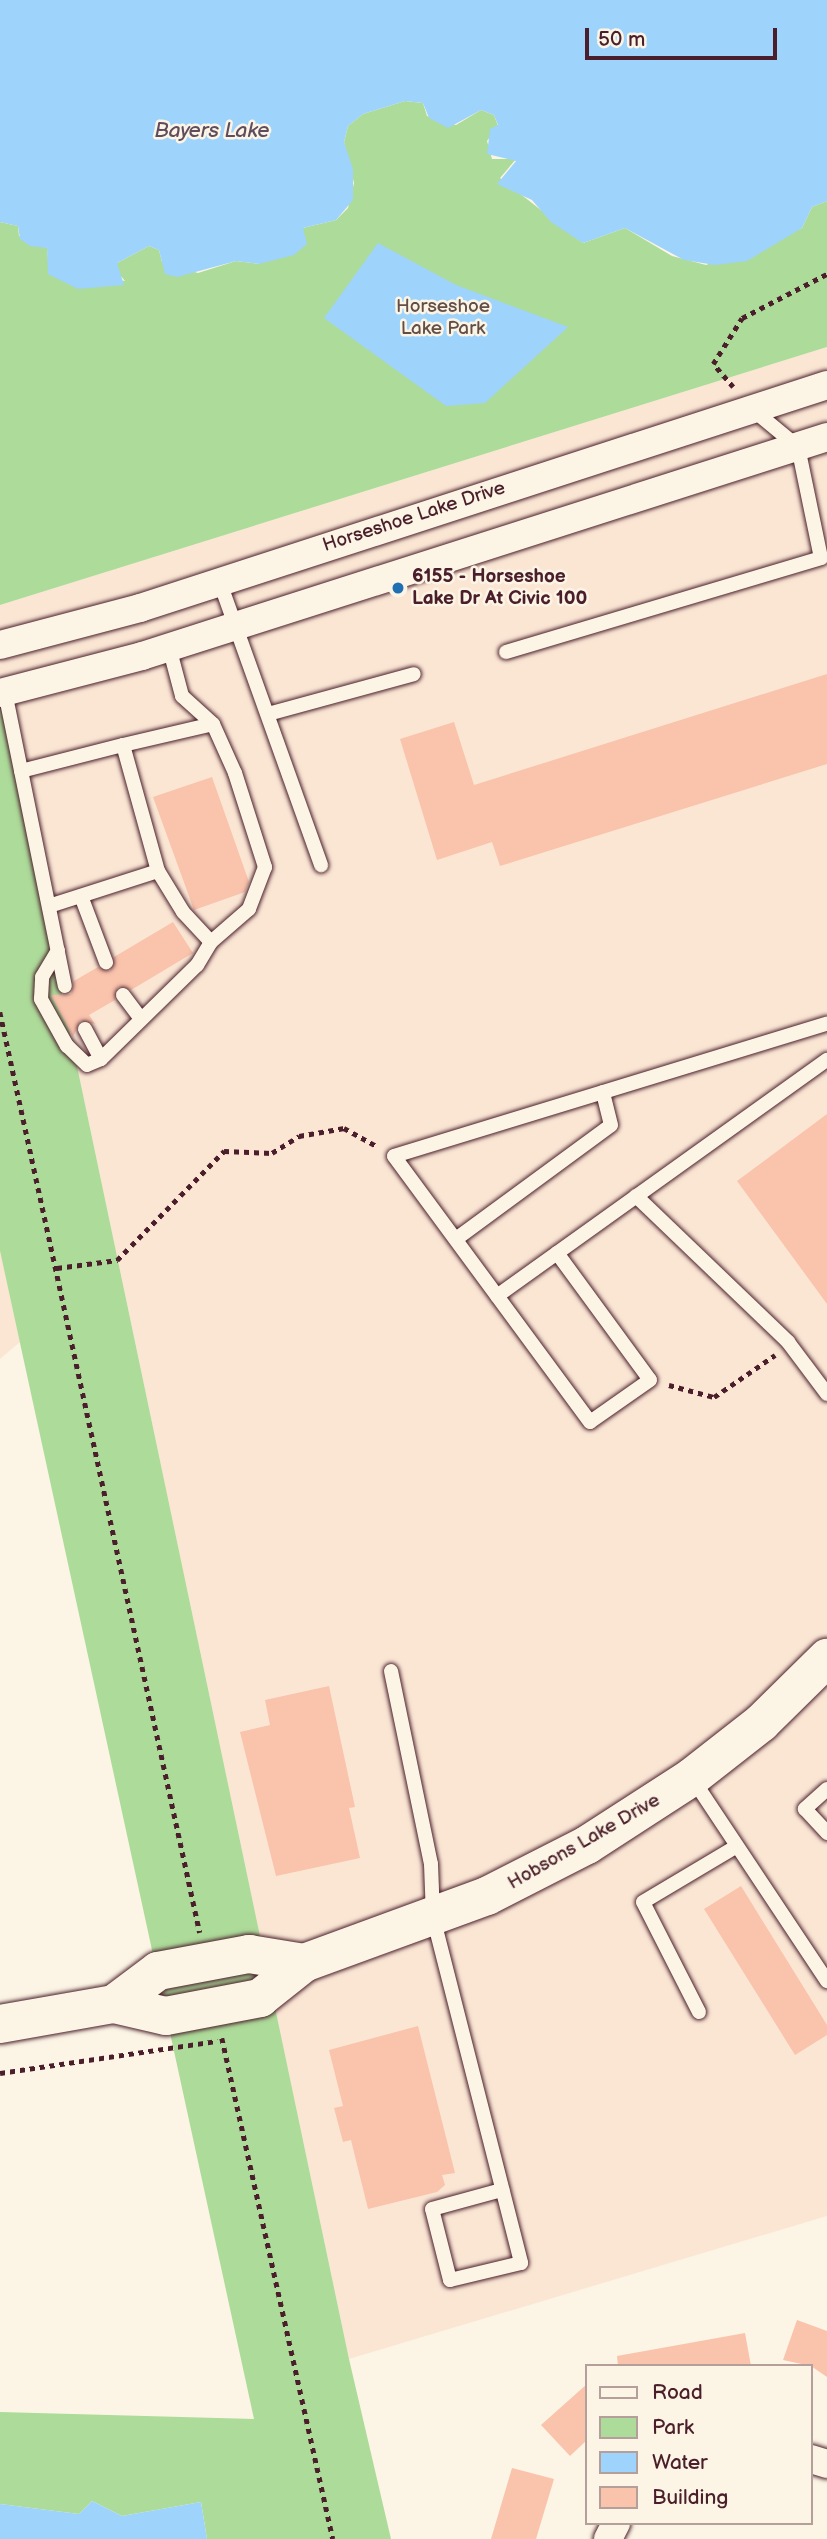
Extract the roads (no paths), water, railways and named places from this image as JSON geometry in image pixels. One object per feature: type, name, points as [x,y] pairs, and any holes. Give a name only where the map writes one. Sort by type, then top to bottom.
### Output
[{"type":"street","name":"Horseshoe Lake Drive","points":[[0,645],[140,608],[219,580],[827,385]]},
{"type":"street","points":[[3,692],[169,647],[827,437]]},
{"type":"street","name":"Hobsons Lake Drive","points":[[0,2024],[114,2004],[166,2016],[219,2023],[260,1998],[304,1963],[487,1896],[587,1845],[692,1777],[761,1723],[827,1658]]},
{"type":"street","name":"Hobsons Lake Drive","points":[[114,2004],[158,1971],[249,1954],[304,1963]]},
{"type":"lane","points":[[506,652],[821,558],[798,447],[752,409]]},
{"type":"lane","points":[[219,580],[321,865]]},
{"type":"lane","points":[[58,950],[43,977],[41,999],[67,1046],[87,1065],[101,1059],[197,965],[211,942],[248,909],[265,867],[213,724],[182,696],[169,647]]},
{"type":"lane","points":[[268,714],[414,674]]},
{"type":"lane","points":[[3,692],[65,986]]},
{"type":"lane","points":[[21,771],[213,724]]},
{"type":"lane","points":[[123,745],[158,871],[183,912],[211,942]]},
{"type":"lane","points":[[49,906],[158,871]]},
{"type":"lane","points":[[81,895],[106,962]]},
{"type":"lane","points":[[123,995],[141,1019]]},
{"type":"lane","points":[[557,1253],[650,1380],[590,1422],[394,1156],[827,1024]]},
{"type":"lane","points":[[85,1030],[101,1059]]},
{"type":"lane","points":[[497,1296],[827,1060]]},
{"type":"lane","points":[[456,1239],[611,1125],[603,1092]]},
{"type":"lane","points":[[636,1196],[788,1342],[827,1394]]},
{"type":"lane","points":[[391,1671],[431,1864],[433,1917],[521,2263],[450,2280],[432,2210],[502,2190]]},
{"type":"lane","points":[[692,1777],[827,1982]]},
{"type":"lane","points":[[827,1789],[805,1810],[827,1833]]},
{"type":"lane","points":[[699,2012],[643,1902],[737,1846]]},
{"type":"water","name":"Bayers Lake","points":[[0,0],[827,0],[827,201],[812,207],[802,228],[747,261],[715,265],[684,260],[625,228],[583,243],[551,222],[532,200],[497,184],[516,161],[487,154],[490,129],[498,125],[494,115],[481,110],[448,128],[429,118],[423,103],[405,101],[363,114],[348,126],[344,142],[353,169],[353,200],[336,220],[303,228],[307,244],[294,255],[259,264],[236,261],[177,277],[165,274],[159,250],[149,246],[117,263],[124,285],[78,289],[48,274],[47,248],[30,246],[20,239],[18,226],[0,222]]},
{"type":"water","points":[[378,243],[456,285],[568,327],[485,403],[446,406],[324,318]]},
{"type":"water","points":[[92,2501],[122,2516],[201,2502],[207,2539],[0,2539],[0,2504],[79,2514]]},
{"type":"place","name":"6155 - Horseshoe Lake Dr At Civic 100","points":[[398,588]]},
{"type":"park label","name":"Horseshoe Lake Park","points":[[443,318]]}]
